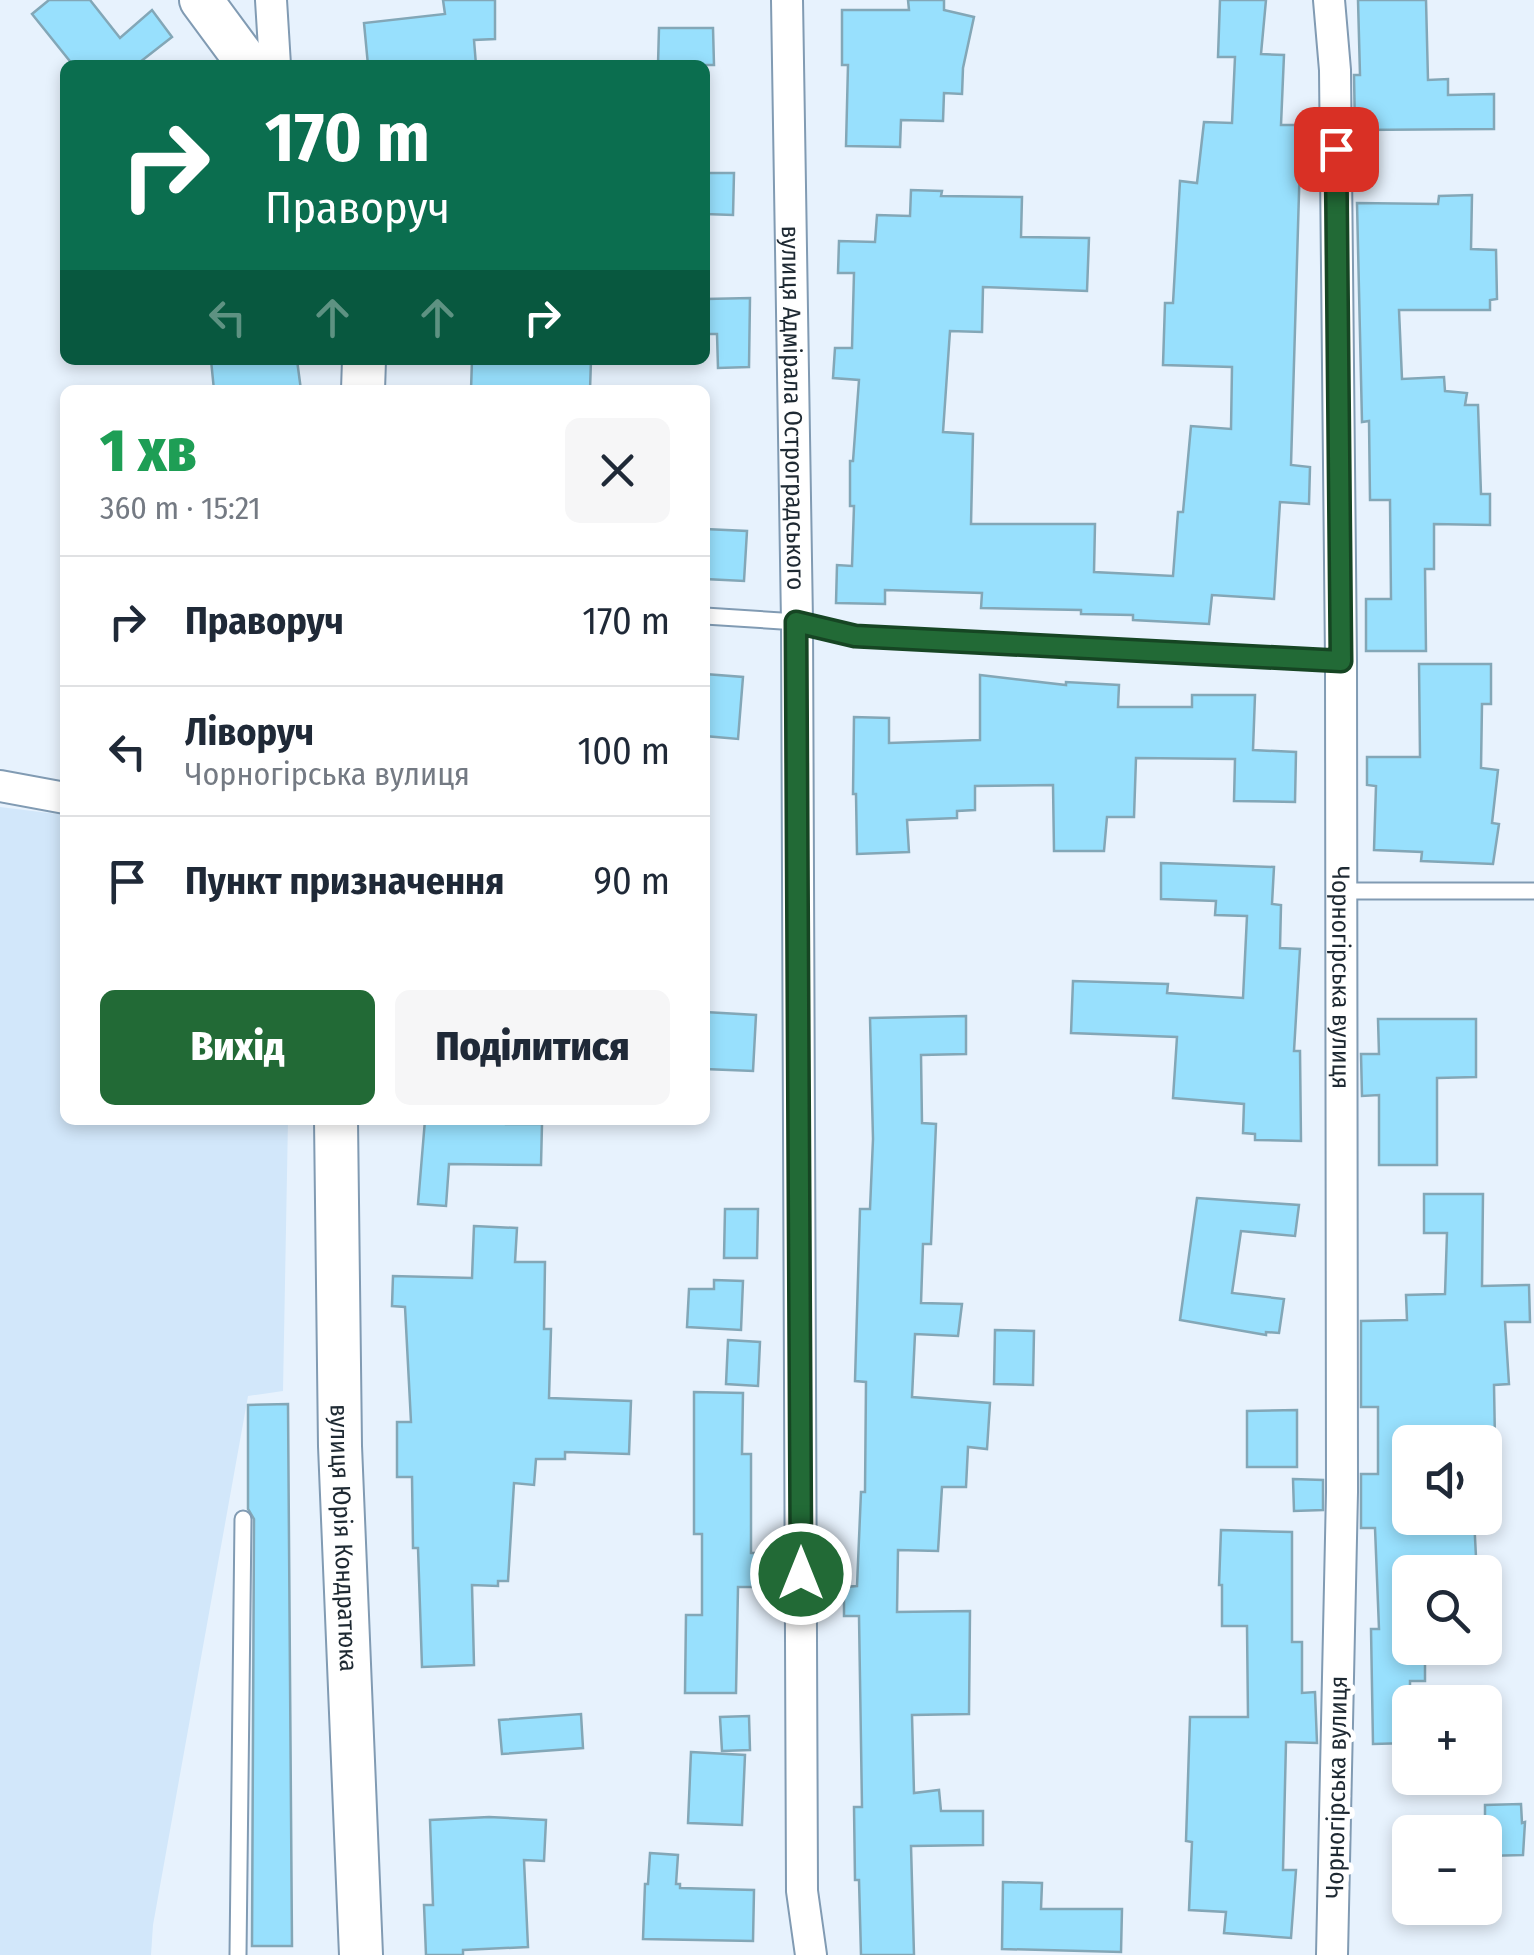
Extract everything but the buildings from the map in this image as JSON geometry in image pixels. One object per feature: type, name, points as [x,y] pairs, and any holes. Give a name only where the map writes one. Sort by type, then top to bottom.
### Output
[{"type":"street","points":[[201,0],[245,60]]},
{"type":"street","points":[[271,0],[274,60]]},
{"type":"street","name":"вулиця Адмірала Остроградського","points":[[786,0],[796,622],[802,1891],[811,1955]]},
{"type":"street","name":"Чорногірська вулиця","points":[[1329,0],[1335,70],[1342,891],[1342,1492],[1332,1955]]},
{"type":"street","points":[[0,786],[60,797]]},
{"type":"street","name":"вулиця Юрія Кондратюка","points":[[336,1125],[340,1446],[361,1954]]},
{"type":"lane","points":[[710,616],[796,622],[855,636],[1341,661]]},
{"type":"lane","points":[[1342,891],[1534,891]]},
{"type":"lane","points":[[238,1955],[243,1519]]},
{"type":"lane","points":[[344,1955],[361,1954]]},
{"type":"shaded area","points":[[0,807],[60,814],[60,1125],[288,1125],[283,1391],[248,1396],[153,1925],[151,1955],[0,1955]]},
{"type":"route","points":[[801,1574],[796,622],[855,636],[1341,661],[1336,149]]}]
